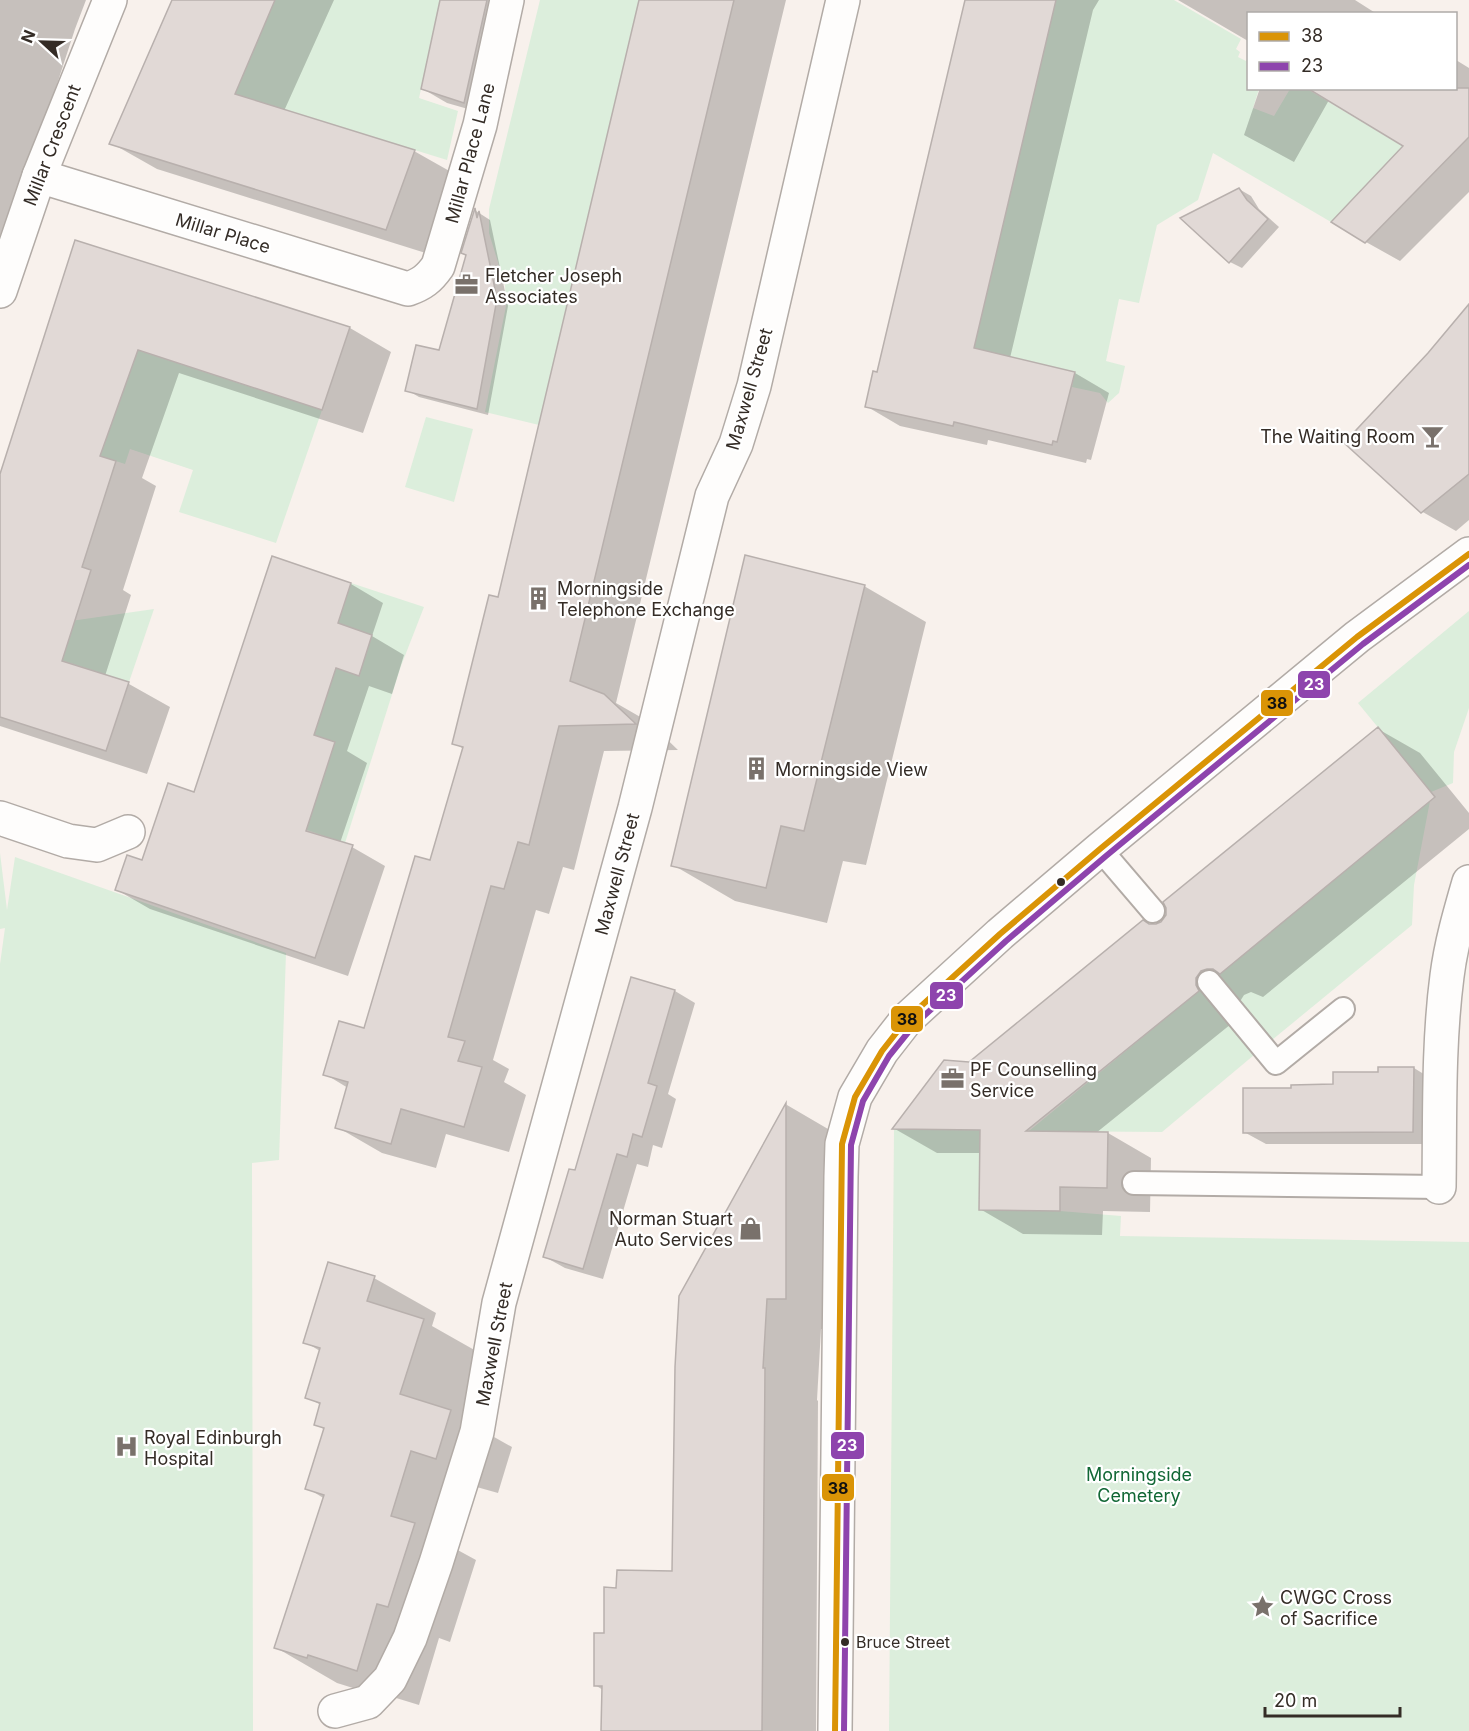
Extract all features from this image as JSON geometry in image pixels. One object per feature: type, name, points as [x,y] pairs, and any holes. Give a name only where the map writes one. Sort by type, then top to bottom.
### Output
[{"type":"street","name":"Millar Crescent","points":[[0,291],[39,177],[110,0]]},
{"type":"street","name":"Millar Place Lane","points":[[408,289],[425,282],[438,267],[480,125],[507,0]]},
{"type":"street","name":"Maxwell Street","points":[[333,1721],[368,1702],[390,1679],[410,1638],[477,1432],[502,1294],[636,808],[712,496],[736,444],[754,386],[843,0]]},
{"type":"street","name":"Millar Place","points":[[39,177],[408,289]]},
{"type":"street","points":[[835,1731],[842,1144],[855,1097],[882,1051],[907,1019],[1000,934],[1358,637],[1469,554]]},
{"type":"street","points":[[0,818],[68,841],[96,845],[128,832]]},
{"type":"street","points":[[1439,1187],[1442,1015],[1455,931],[1469,882]]},
{"type":"lane","points":[[1100,849],[1153,911]]},
{"type":"lane","points":[[1209,982],[1276,1063],[1343,1009]]},
{"type":"lane","points":[[1134,1183],[1439,1187]]},
{"type":"green space","points":[[275,0],[441,0],[419,98],[458,111],[447,160],[240,96],[232,101],[225,87],[241,80]]},
{"type":"green space","points":[[540,0],[639,0],[539,425],[485,412],[506,306],[505,285],[489,233],[489,209]]},
{"type":"green space","points":[[1056,0],[1174,0],[1241,39],[1236,49],[1240,52],[1238,57],[1246,61],[1247,59],[1247,90],[1259,90],[1253,108],[1274,116],[1289,90],[1309,90],[1402,146],[1392,178],[1375,175],[1331,222],[1213,153],[1198,200],[1157,225],[1139,303],[1119,299],[1106,361],[1125,366],[1119,393],[1108,403],[1100,393],[1072,387],[1075,372],[974,348]]},
{"type":"green space","points":[[115,343],[322,410],[276,543],[179,512],[193,470],[130,449],[125,464],[85,451],[117,409],[130,372],[112,353]]},
{"type":"green space","points":[[426,417],[473,429],[454,502],[405,487]]},
{"type":"green space","points":[[351,583],[424,607],[401,666],[345,843],[275,819],[320,787],[335,743],[314,735],[336,668],[359,676],[372,635],[338,623]]},
{"type":"green space","points":[[154,609],[129,682],[33,651],[29,627]]},
{"type":"green space","points":[[1469,611],[1469,708],[1454,752],[1453,783],[1431,792],[1358,703]]},
{"type":"green space","points":[[1430,801],[1414,885],[1412,925],[1272,1040],[1219,974]]},
{"type":"green space","name":"Royal Edinburgh Hospital","points":[[0,853],[7,910],[15,857],[286,953],[279,1160],[252,1163],[253,1731],[0,1731],[0,964],[5,928],[0,929]]},
{"type":"green space","points":[[1200,990],[1254,1055],[1162,1132],[1029,1131]]},
{"type":"green space","name":"Morningside Cemetery","points":[[894,1129],[980,1130],[979,1210],[1060,1211],[1121,1216],[1120,1236],[1469,1242],[1469,1731],[889,1731]]},
{"type":"building","points":[[172,0],[275,0],[235,94],[415,150],[386,230],[109,144]]},
{"type":"building","points":[[440,0],[487,0],[464,103],[421,89]]},
{"type":"building","points":[[639,0],[734,0],[570,681],[604,694],[636,724],[559,726],[529,845],[518,842],[504,889],[491,886],[448,1037],[465,1041],[458,1061],[482,1067],[464,1127],[401,1109],[391,1144],[335,1128],[348,1082],[323,1075],[339,1021],[364,1028],[415,856],[430,860],[463,747],[452,744],[489,595],[498,597]]},
{"type":"building","points":[[965,0],[1056,0],[974,348],[1075,372],[1057,442],[1053,441],[1052,445],[954,422],[953,426],[865,407],[873,371],[877,372]]},
{"type":"building","points":[[1457,88],[1469,88],[1469,137],[1365,243],[1331,222],[1403,146],[1310,90],[1457,90]]},
{"type":"building","points":[[1239,188],[1247,200],[1268,219],[1229,263],[1180,218]]},
{"type":"building","points":[[475,208],[477,218],[479,211],[497,299],[477,409],[405,391],[416,345],[439,350],[466,255],[461,253]]},
{"type":"building","points":[[75,240],[350,327],[322,410],[138,350],[100,456],[116,461],[82,567],[91,570],[62,661],[129,682],[106,751],[0,717],[0,474]]},
{"type":"building","points":[[1469,304],[1469,474],[1421,513],[1344,443],[1428,353]]},
{"type":"building","name":"Morningside View","points":[[745,555],[865,585],[804,831],[781,826],[766,888],[671,866]]},
{"type":"building","points":[[272,556],[351,583],[338,623],[372,635],[359,676],[336,668],[314,735],[335,742],[306,831],[353,845],[315,958],[115,890],[127,855],[142,860],[168,783],[194,792]]},
{"type":"building","points":[[1378,727],[1435,797],[1220,974],[1213,969],[1201,971],[1196,978],[1199,991],[1026,1131],[1108,1132],[1107,1188],[1060,1187],[1060,1211],[979,1210],[980,1130],[892,1129],[944,1060],[969,1062],[1143,920],[1149,924],[1161,922],[1166,915],[1163,902]]},
{"type":"building","points":[[631,977],[675,990],[648,1083],[657,1086],[642,1137],[633,1134],[627,1157],[617,1154],[583,1269],[543,1257],[569,1169],[575,1170]]},
{"type":"building","points":[[1378,1067],[1414,1067],[1413,1132],[1243,1133],[1243,1088],[1291,1088],[1291,1085],[1333,1084],[1333,1072],[1378,1072]]},
{"type":"building","points":[[786,1103],[786,1299],[767,1299],[763,1368],[765,1368],[762,1731],[601,1731],[602,1686],[594,1686],[594,1633],[604,1633],[604,1587],[616,1588],[617,1570],[672,1571],[675,1367],[679,1296]]},
{"type":"building","points":[[328,1262],[375,1276],[367,1301],[424,1319],[400,1394],[451,1410],[436,1459],[411,1451],[391,1516],[415,1523],[388,1607],[377,1604],[357,1671],[308,1655],[307,1658],[274,1648],[324,1495],[305,1489],[324,1428],[314,1425],[320,1403],[305,1398],[320,1348],[303,1343]]},
{"type":"transit line","name":"38","points":[[835,1731],[842,1144],[855,1097],[882,1051],[907,1019],[1000,934],[1357,637],[1469,554]]},
{"type":"transit line","name":"23","points":[[844,1731],[851,1145],[863,1101],[889,1056],[914,1025],[1006,941],[1363,644],[1469,565]]},
{"type":"place","name":"Fletcher Joseph Associates","points":[[467,285]]},
{"type":"place","name":"The Waiting Room","points":[[1433,436]]},
{"type":"place","name":"Morningside Telephone Exchange","points":[[539,598]]},
{"type":"place","name":"Morningside View","points":[[757,769]]},
{"type":"place","name":"PF Counselling Service","points":[[952,1079]]},
{"type":"place","name":"Norman Stuart Auto Services","points":[[751,1228]]},
{"type":"place","name":"Royal Edinburgh Hospital","points":[[126,1447]]},
{"type":"place","name":"CWGC Cross of Sacrifice","points":[[1262,1607]]},
{"type":"place","name":"Bruce Street","points":[[845,1642]]}]
